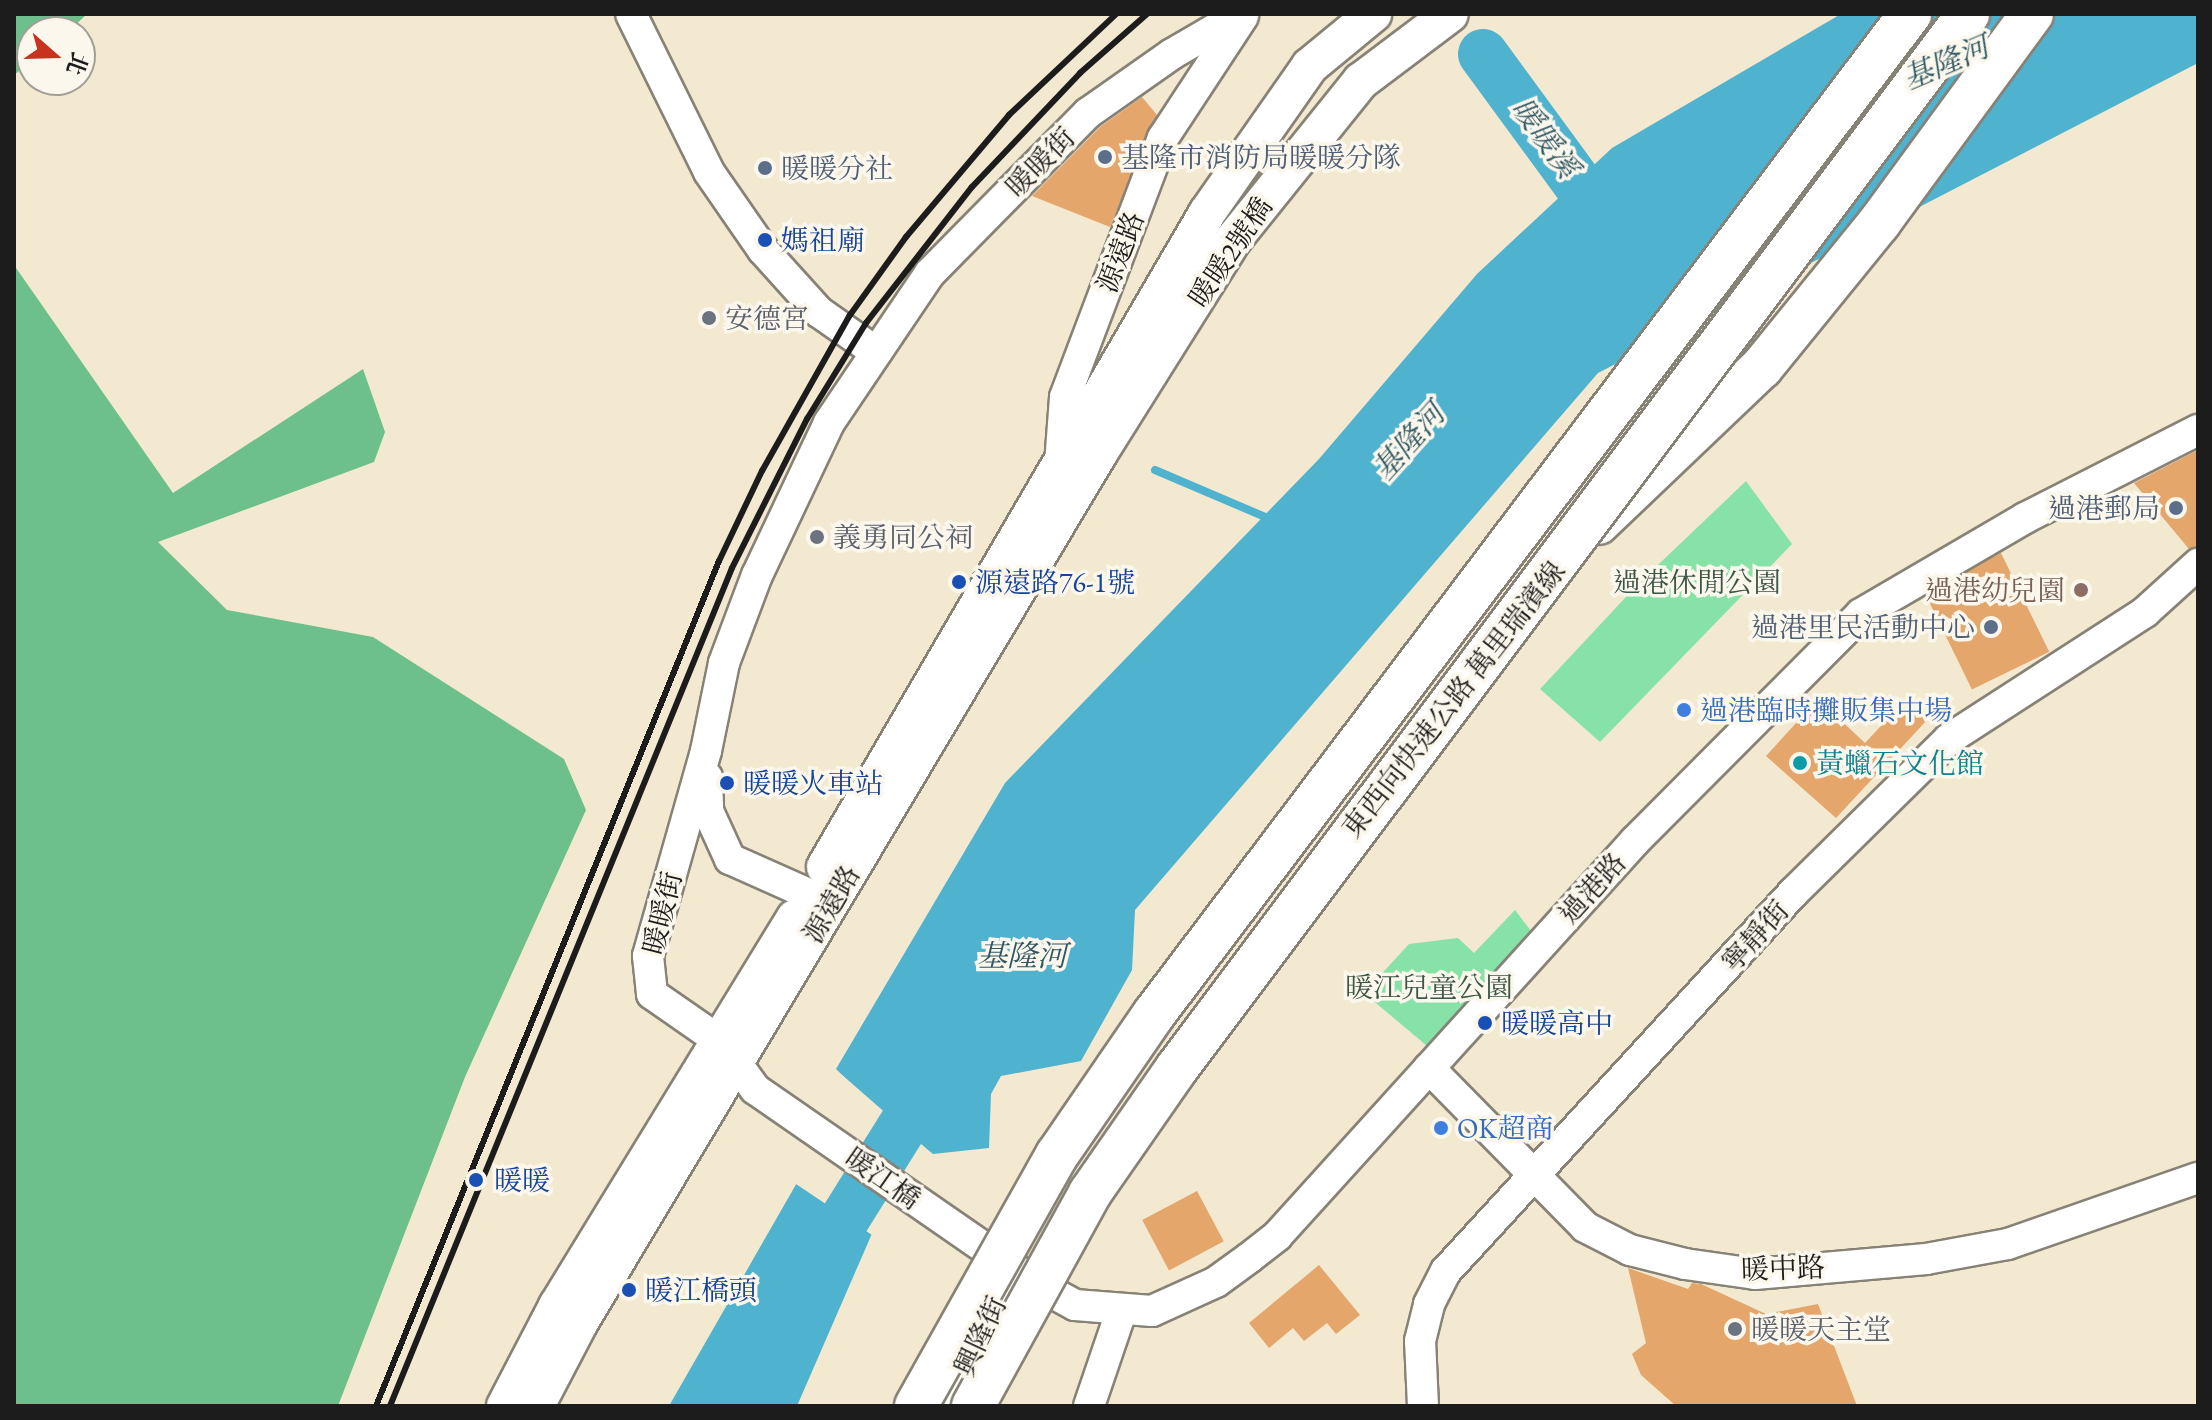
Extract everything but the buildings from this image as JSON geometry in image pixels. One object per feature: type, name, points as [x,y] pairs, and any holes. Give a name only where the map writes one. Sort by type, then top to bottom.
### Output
[{"type":"highway","name":"東西向快速公路 萬里瑞濱線","points":[[916,1406],[1057,1155],[1154,1014],[1910,14]]},
{"type":"highway","name":"東西向快速公路 萬里瑞濱線","points":[[973,1406],[1090,1193],[1177,1068],[1295,904],[1570,547],[1968,14]]},
{"type":"highway","points":[[1570,547],[1664,465],[1762,367],[1879,223],[2032,14]]},
{"type":"main road","name":"暖暖2號橋","points":[[1117,397],[1207,213],[1310,66],[1373,14]]},
{"type":"main road","name":"暖暖2號橋","points":[[1117,397],[1328,117],[1361,81],[1450,14]]},
{"type":"main road","name":"源遠路","points":[[536,1406],[580,1322],[738,1065],[821,898],[1060,464],[1117,397]]},
{"type":"main road","name":"源遠路","points":[[821,898],[1117,397]]},
{"type":"main road","name":"源遠路","points":[[505,1406],[557,1306],[738,1065]]},
{"type":"street","points":[[631,14],[709,172],[763,250],[819,312],[876,352]]},
{"type":"street","name":"暖暖街","points":[[738,1065],[652,994],[648,980],[648,956],[706,751],[724,663],[757,575],[829,423],[930,273],[1088,113],[1243,14]]},
{"type":"street","name":"源遠路","points":[[1060,464],[1065,397],[1163,138],[1243,14]]},
{"type":"street","name":"過港路","points":[[1012,1267],[1075,1305],[1121,1312],[1152,1311],[1182,1300],[1268,1243],[1635,841],[1861,614],[2025,518],[2198,430]]},
{"type":"street","name":"寧靜街","points":[[1422,1399],[1420,1341],[1429,1304],[1446,1271],[1793,893],[1949,739],[2145,612],[2198,564]]},
{"type":"street","name":"暖暖街","points":[[706,751],[708,811],[730,859],[821,898]]},
{"type":"street","name":"暖江橋","points":[[738,1065],[1012,1267]]},
{"type":"street","name":"暖中路","points":[[1429,1068],[1585,1227],[1630,1250],[1755,1274],[1926,1259],[2008,1244],[2198,1178]]},
{"type":"street","name":"興隆街","points":[[948,1406],[1012,1267]]},
{"type":"street","points":[[1089,1406],[1121,1312]]},
{"type":"green space","points":[[14,14],[87,14],[16,16],[14,75]]},
{"type":"green space","points":[[14,265],[173,493],[363,369],[385,432],[374,462],[158,542],[227,610],[373,637],[564,759],[586,810],[465,1077],[338,1406],[14,1406]]},
{"type":"green space","name":"過港休閒公園","points":[[1746,481],[1792,544],[1600,742],[1540,689],[1639,583]]},
{"type":"green space","name":"暖江兒童公園","points":[[1515,910],[1534,935],[1433,1051],[1364,993],[1409,944],[1458,938],[1474,953]]},
{"type":"water","name":"基隆河","points":[[1841,14],[2198,14],[2198,63],[1598,373],[1135,910],[1132,970],[1081,1061],[1001,1076],[991,1094],[989,1148],[933,1154],[881,1115],[836,1069],[1005,783],[1319,459],[1477,274],[1612,148]]},
{"type":"water","points":[[802,1174],[874,1229],[797,1406],[669,1406]]},
{"type":"pier","points":[[833,1067],[936,1157],[878,1118]]},
{"type":"pier","points":[[799,1171],[877,1226],[875,1237],[793,1182]]},
{"type":"waterway","name":"暖暖溪","points":[[1483,54],[1606,222]]},
{"type":"waterway","points":[[1155,470],[1272,520]]},
{"type":"waterway","name":"基隆河","points":[[814,1268],[937,1071]]},
{"type":"railway","points":[[376,1406],[719,561],[762,471],[850,315],[906,237],[1009,115],[1116,14]]},
{"type":"railway","points":[[390,1406],[732,568],[807,419],[866,323],[972,187],[1080,73],[1147,14]]},
{"type":"place","name":"基隆市消防局暖暖分隊","points":[[1105,157]]},
{"type":"place","name":"暖暖分社","points":[[765,168]]},
{"type":"place","name":"媽祖廟","points":[[765,240]]},
{"type":"place","name":"安德宮","points":[[709,318]]},
{"type":"place","name":"過港郵局","points":[[2176,508]]},
{"type":"place","name":"義勇同公祠","points":[[817,537]]},
{"type":"place","name":"源遠路76-1號","points":[[959,582]]},
{"type":"place","name":"過港幼兒園","points":[[2081,590]]},
{"type":"place","name":"過港里民活動中心","points":[[1991,627]]},
{"type":"place","name":"過港臨時攤販集中場","points":[[1684,710]]},
{"type":"place","name":"黃蠟石文化館","points":[[1800,763]]},
{"type":"place","name":"暖暖火車站","points":[[727,783]]},
{"type":"place","name":"暖暖高中","points":[[1485,1023]]},
{"type":"place","name":"OK超商","points":[[1441,1128]]},
{"type":"place","name":"暖暖","points":[[476,1180]]},
{"type":"place","name":"暖江橋頭","points":[[629,1290]]},
{"type":"place","name":"暖暖天主堂","points":[[1735,1329]]}]
